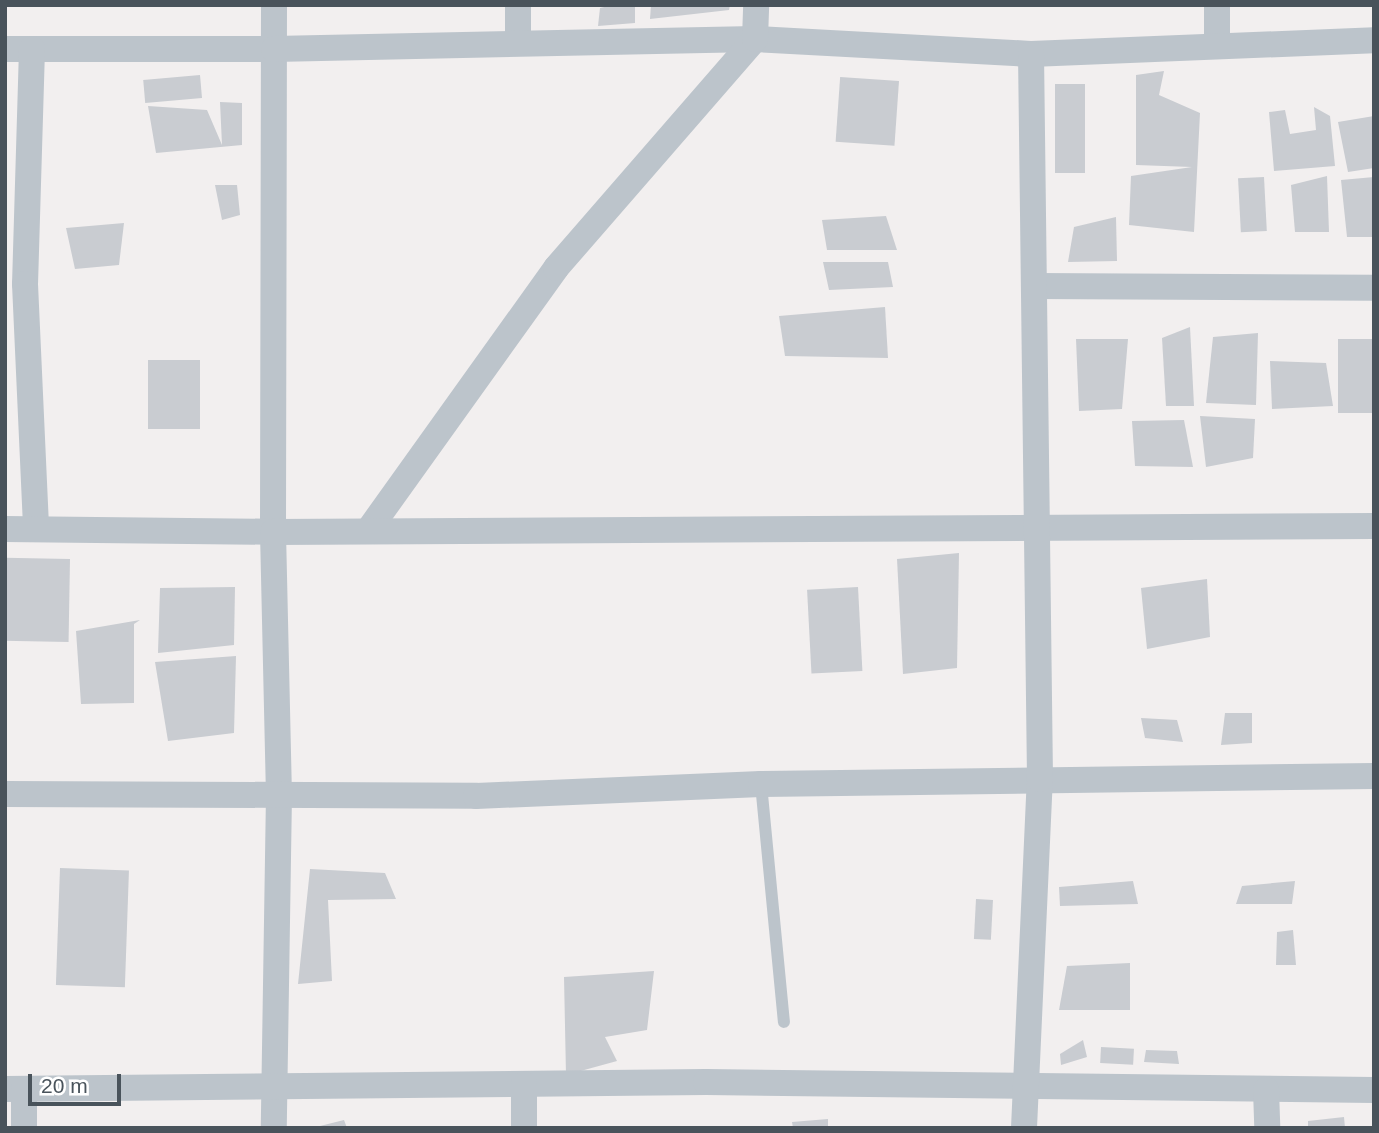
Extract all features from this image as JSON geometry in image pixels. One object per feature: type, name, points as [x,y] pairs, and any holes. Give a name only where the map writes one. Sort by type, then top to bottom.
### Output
[{"type":"street","points":[[274,5],[273,532],[279,794],[274,1128]]},
{"type":"street","points":[[518,5],[518,41]]},
{"type":"street","points":[[370,528],[556,268],[755,39],[756,5]]},
{"type":"street","points":[[1217,5],[1217,44]]},
{"type":"street","points":[[5,49],[274,49],[518,41],[755,39],[1031,54],[1217,44],[1374,40]]},
{"type":"street","points":[[32,49],[15,284],[36,529]]},
{"type":"street","points":[[1024,1128],[1040,779],[1031,54]]},
{"type":"street","points":[[1034,286],[1374,288]]},
{"type":"street","points":[[5,529],[273,532],[370,528],[1374,526]]},
{"type":"street","points":[[5,794],[476,796],[761,784],[1374,776]]},
{"type":"street","points":[[524,1084],[524,1128]]},
{"type":"street","points":[[24,1128],[15,1089],[273,1085],[1025,1084],[1374,1090]]},
{"type":"street","points":[[1266,1090],[1267,1128]]},
{"type":"lane","points":[[761,784],[784,1022]]},
{"type":"building","points":[[635,5],[635,23],[598,26],[600,8]]},
{"type":"building","points":[[651,5],[730,5],[729,10],[650,19]]},
{"type":"building","points":[[1164,71],[1159,95],[1200,113],[1194,232],[1129,225],[1131,176],[1192,167],[1136,165],[1136,75]]},
{"type":"building","points":[[200,75],[202,98],[145,103],[143,80]]},
{"type":"building","points":[[840,77],[899,81],[894,146],[836,142]]},
{"type":"building","points":[[1055,84],[1085,84],[1085,173],[1055,173]]},
{"type":"building","points":[[220,102],[242,103],[242,145],[156,153],[148,106],[207,110],[222,145]]},
{"type":"building","points":[[1314,107],[1330,116],[1335,166],[1274,171],[1269,112],[1285,110],[1290,134],[1316,130]]},
{"type":"building","points":[[1374,116],[1374,168],[1348,172],[1338,122]]},
{"type":"building","points":[[1327,176],[1329,232],[1295,232],[1291,185]]},
{"type":"building","points":[[1264,177],[1267,231],[1241,232],[1238,178]]},
{"type":"building","points":[[1374,177],[1374,237],[1347,237],[1341,180]]},
{"type":"building","points":[[215,185],[237,185],[240,215],[222,220]]},
{"type":"building","points":[[886,216],[897,250],[827,250],[822,220]]},
{"type":"building","points":[[1116,217],[1117,261],[1068,262],[1074,227]]},
{"type":"building","points":[[124,223],[119,265],[75,269],[66,228]]},
{"type":"building","points":[[823,262],[888,262],[893,287],[829,290]]},
{"type":"building","points":[[885,307],[888,358],[785,356],[779,316]]},
{"type":"building","points":[[1190,327],[1194,406],[1166,406],[1162,338]]},
{"type":"building","points":[[1258,333],[1256,405],[1206,403],[1213,337]]},
{"type":"building","points":[[1076,339],[1128,339],[1122,409],[1079,411]]},
{"type":"building","points":[[1338,339],[1374,339],[1374,413],[1338,413]]},
{"type":"building","points":[[148,360],[200,360],[200,429],[148,429]]},
{"type":"building","points":[[1270,361],[1326,363],[1333,406],[1272,409]]},
{"type":"building","points":[[1200,416],[1255,419],[1253,458],[1206,467]]},
{"type":"building","points":[[1184,420],[1193,467],[1135,466],[1132,421]]},
{"type":"building","points":[[959,553],[957,668],[903,674],[897,559]]},
{"type":"building","points":[[5,558],[70,559],[69,642],[5,641]]},
{"type":"building","points":[[1207,579],[1210,637],[1147,649],[1141,588]]},
{"type":"building","points":[[235,587],[234,645],[158,653],[160,588]]},
{"type":"building","points":[[858,587],[862,671],[811,674],[807,590]]},
{"type":"building","points":[[140,620],[134,624],[134,703],[81,704],[76,631]]},
{"type":"building","points":[[236,656],[234,733],[168,741],[155,662]]},
{"type":"building","points":[[1225,713],[1252,713],[1252,743],[1221,745]]},
{"type":"building","points":[[1141,718],[1177,720],[1183,742],[1145,738]]},
{"type":"building","points":[[60,868],[129,870],[125,987],[56,985]]},
{"type":"building","points":[[310,869],[385,873],[396,899],[328,900],[332,981],[298,984]]},
{"type":"building","points":[[1133,881],[1138,904],[1060,906],[1059,887]]},
{"type":"building","points":[[1295,881],[1292,904],[1236,904],[1242,886]]},
{"type":"building","points":[[976,899],[993,900],[991,940],[974,939]]},
{"type":"building","points":[[1293,930],[1296,965],[1276,965],[1277,932]]},
{"type":"building","points":[[1130,963],[1130,1010],[1059,1010],[1067,966]]},
{"type":"building","points":[[654,971],[647,1030],[605,1037],[617,1061],[566,1075],[564,977]]},
{"type":"building","points":[[1083,1040],[1087,1057],[1061,1065],[1060,1054]]},
{"type":"building","points":[[1101,1047],[1134,1049],[1133,1065],[1100,1063]]},
{"type":"building","points":[[1146,1050],[1177,1051],[1179,1064],[1144,1062]]},
{"type":"building","points":[[1344,1117],[1345,1128],[1308,1128],[1308,1121]]},
{"type":"building","points":[[828,1119],[828,1128],[793,1128],[792,1122]]},
{"type":"building","points":[[344,1120],[347,1128],[316,1127]]}]
